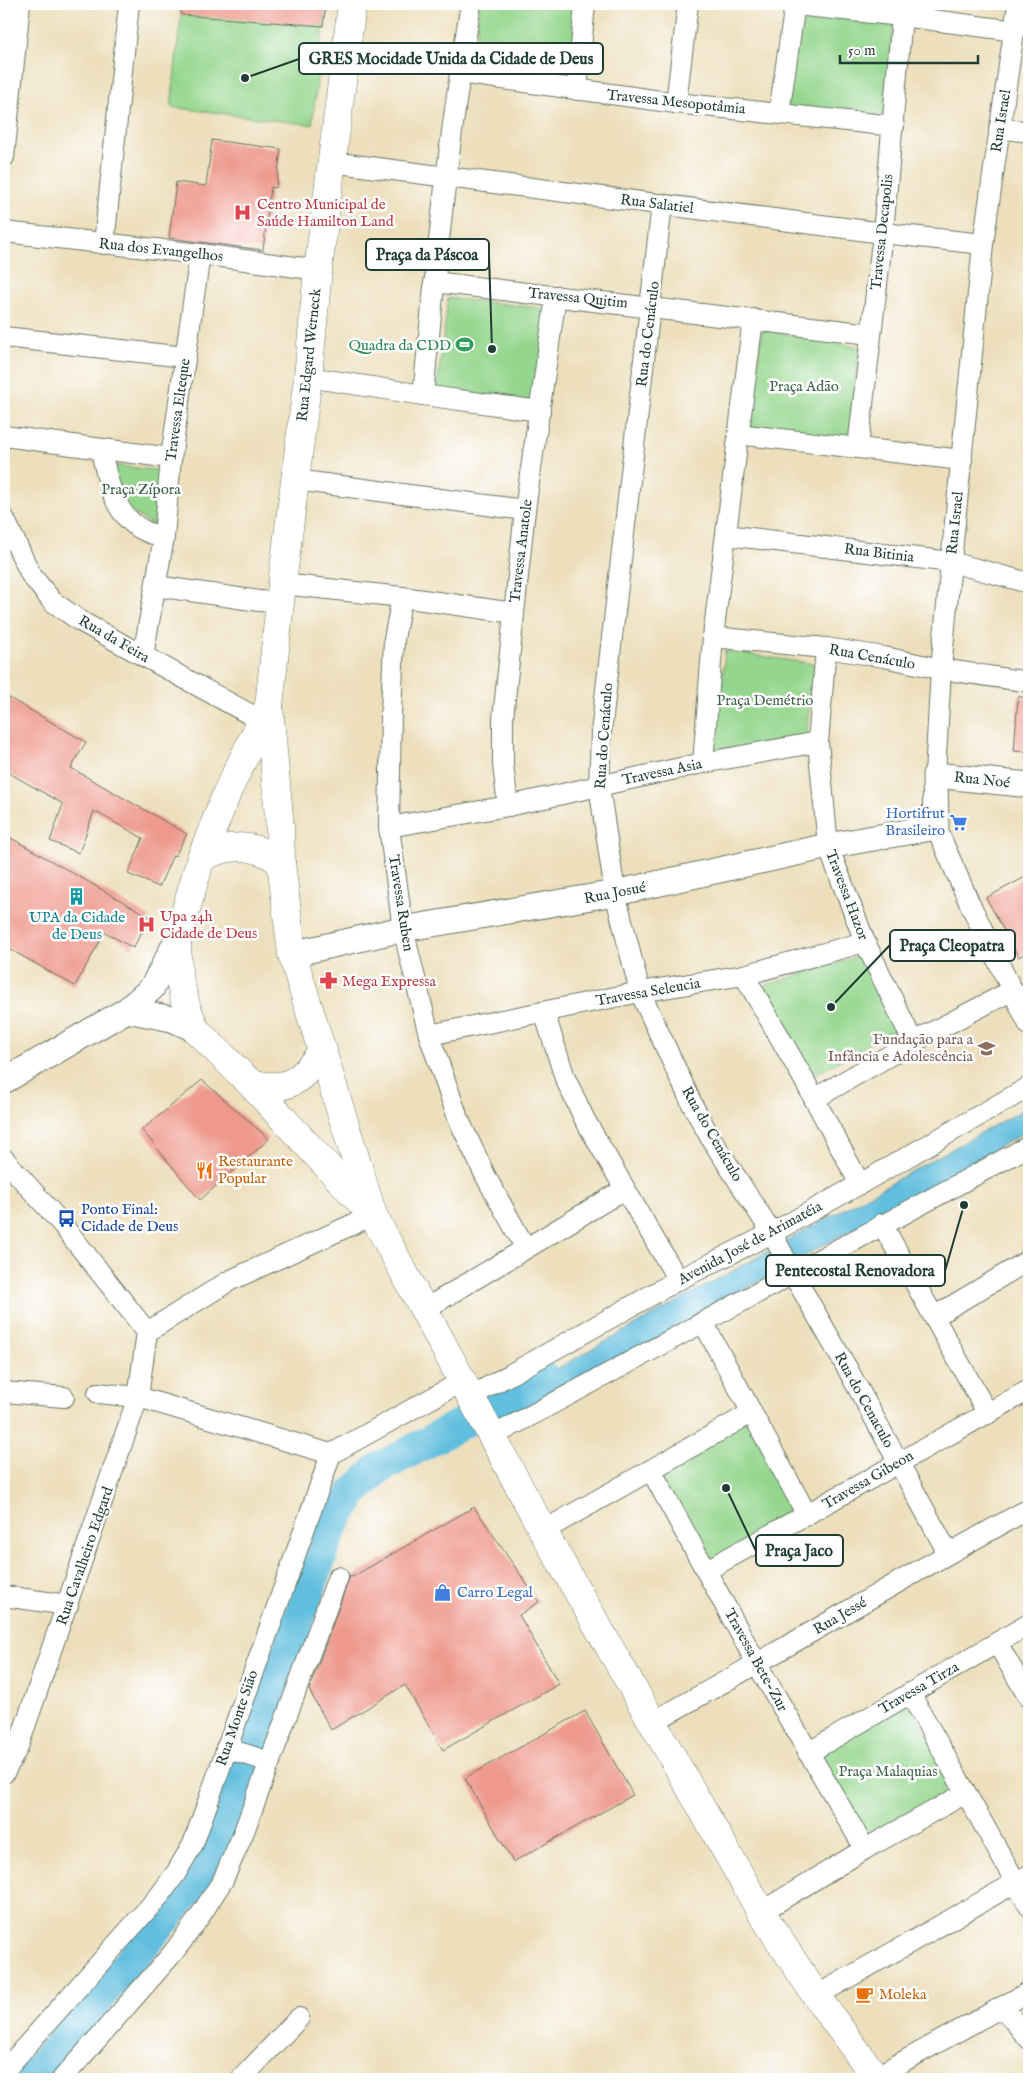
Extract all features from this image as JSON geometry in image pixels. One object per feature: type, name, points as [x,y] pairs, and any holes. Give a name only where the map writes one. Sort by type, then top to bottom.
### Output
[{"type":"main road","name":"Rua Edgard Werneck","points":[[266,713],[308,377],[331,162],[352,4]]},
{"type":"main road","points":[[266,713],[229,788],[201,858],[177,940],[178,974],[187,1008],[196,1030],[249,1082],[373,1215]]},
{"type":"main road","points":[[266,713],[280,828],[281,862],[292,954],[373,1215],[425,1309],[489,1433],[651,1723],[761,1912],[873,2079]]},
{"type":"main road","points":[[201,858],[219,849],[247,846],[263,851],[281,862]]},
{"type":"main road","points":[[249,1082],[266,1087],[286,1086],[298,1079],[314,1064],[323,1050]]},
{"type":"street","points":[[4,146],[11,24],[20,4]]},
{"type":"street","points":[[104,244],[129,4]]},
{"type":"street","points":[[423,395],[446,177],[459,73],[471,4]]},
{"type":"street","points":[[576,90],[585,4]]},
{"type":"street","points":[[676,103],[688,4]]},
{"type":"street","points":[[779,113],[795,4],[1015,31]]},
{"type":"street","name":"Rua Israel","points":[[1018,4],[983,244],[941,670],[935,775],[936,827],[969,902],[1029,1026]]},
{"type":"street","name":"Travessa Decapolis","points":[[858,447],[894,126],[902,16]]},
{"type":"street","name":"Travessa Mesopotâmia","points":[[459,73],[676,103],[894,126]]},
{"type":"street","points":[[999,128],[1029,132]]},
{"type":"street","name":"Rua Salatiel","points":[[331,162],[883,233],[983,244]]},
{"type":"street","name":"Rua do Cenáculo","points":[[662,204],[652,306],[601,733],[599,786],[615,894],[640,992],[706,1129],[774,1236],[791,1270]]},
{"type":"street","name":"Rua dos Evangelhos","points":[[4,232],[200,254],[318,270]]},
{"type":"street","name":"Travessa Elteque","points":[[143,656],[164,537],[171,458],[200,254]]},
{"type":"street","name":"Travessa Quitim","points":[[434,282],[652,306],[870,334]]},
{"type":"street","name":"Travessa Anatole","points":[[508,806],[503,765],[503,718],[525,510],[556,296]]},
{"type":"street","points":[[703,763],[713,637],[753,319]]},
{"type":"street","points":[[4,337],[185,357]]},
{"type":"street","points":[[308,377],[540,411]]},
{"type":"street","points":[[738,434],[962,460]]},
{"type":"street","points":[[4,436],[171,458]]},
{"type":"street","points":[[101,450],[108,485],[130,522],[144,531],[164,537]]},
{"type":"street","points":[[295,480],[525,510]]},
{"type":"street","name":"Rua da Feira","points":[[4,518],[31,575],[52,601],[80,621],[143,656],[266,713]]},
{"type":"street","name":"Rua Bitinia","points":[[726,535],[951,562],[1029,583]]},
{"type":"street","points":[[156,586],[259,601],[281,593],[402,596],[514,613]]},
{"type":"street","name":"Travessa Ruben","points":[[402,596],[394,639],[389,827],[402,929],[429,1035],[458,1118],[486,1177],[525,1247]]},
{"type":"street","name":"Rua Cenáculo","points":[[713,637],[826,648],[884,657],[941,670],[1029,682]]},
{"type":"street","name":"Travessa Hazor","points":[[826,648],[818,742],[828,846],[865,942],[913,1042]]},
{"type":"street","name":"Travessa Asia","points":[[389,827],[508,806],[703,763],[818,742]]},
{"type":"street","name":"Rua Noé","points":[[935,775],[1029,785]]},
{"type":"street","name":"Rua Josué","points":[[292,954],[402,929],[615,894],[828,846],[936,827]]},
{"type":"street","points":[[4,1081],[127,1010],[152,988],[177,940]]},
{"type":"street","name":"Travessa Seleucia","points":[[429,1035],[640,992],[744,975],[865,942]]},
{"type":"street","points":[[744,975],[860,1184]]},
{"type":"street","points":[[814,1099],[913,1042],[1013,990]]},
{"type":"street","points":[[127,1010],[172,1019],[196,1030]]},
{"type":"street","points":[[544,1012],[565,1078],[585,1120],[678,1280]]},
{"type":"street","name":"Avenida José de Arimatéia","points":[[469,1395],[678,1280],[774,1236],[860,1184],[1029,1088]]},
{"type":"street","points":[[489,1433],[704,1322],[791,1270],[1029,1146]]},
{"type":"street","points":[[4,1159],[61,1223],[147,1332],[230,1281],[373,1215]]},
{"type":"street","points":[[425,1309],[525,1247],[560,1229],[625,1189]]},
{"type":"street","points":[[882,1224],[988,1414]]},
{"type":"street","points":[[935,1316],[1029,1260]]},
{"type":"street","name":"Rua do Cenaculo","points":[[791,1270],[948,1553]]},
{"type":"street","points":[[704,1322],[807,1515]]},
{"type":"street","name":"Rua Cavalheiro Edgard","points":[[4,1773],[18,1747],[138,1397],[147,1332]]},
{"type":"street","name":"Travessa Gibeon","points":[[706,1570],[1029,1390]]},
{"type":"street","points":[[4,1392],[64,1397]]},
{"type":"street","points":[[98,1393],[138,1397],[331,1454],[469,1395]]},
{"type":"street","points":[[543,1531],[751,1413]]},
{"type":"street","name":"Rua Monte Sião","points":[[62,2079],[173,1953],[223,1880],[244,1834],[249,1755],[331,1454]]},
{"type":"street","name":"Travessa Bete-Zur","points":[[651,1470],[808,1753],[865,1849]]},
{"type":"street","name":"Rua Jessé","points":[[651,1723],[758,1664],[1029,1508]]},
{"type":"street","name":"Rua Monte Sião","points":[[4,2071],[160,1894],[176,1873],[249,1755],[338,1577]]},
{"type":"street","points":[[4,1596],[68,1605]]},
{"type":"street","name":"Travessa Tirza","points":[[808,1753],[1029,1624]]},
{"type":"street","points":[[997,1643],[1029,1698]]},
{"type":"street","points":[[910,1693],[966,1792],[1023,1878],[1029,1906]]},
{"type":"street","points":[[761,1912],[865,1849],[966,1792]]},
{"type":"street","points":[[816,1996],[1023,1878]]},
{"type":"street","points":[[873,2079],[1029,1992]]},
{"type":"street","points":[[1002,2007],[1029,2039]]},
{"type":"street","points":[[241,2079],[299,2018]]},
{"type":"green space","points":[[182,4],[326,4],[312,125],[171,107]]},
{"type":"green space","points":[[479,4],[581,4],[573,82],[474,72]]},
{"type":"green space","points":[[800,10],[894,23],[883,119],[787,107]]},
{"type":"green space","points":[[448,298],[549,309],[534,405],[437,389]]},
{"type":"green space","name":"Praça Adão","points":[[762,330],[860,347],[849,439],[750,430]]},
{"type":"green space","name":"Praça Zípora","points":[[110,465],[164,471],[156,528],[128,509]]},
{"type":"green space","name":"Praça Demétrio","points":[[725,651],[815,664],[806,736],[715,753]]},
{"type":"green space","points":[[863,955],[899,1027],[809,1078],[763,986]]},
{"type":"green space","points":[[744,1414],[798,1512],[708,1562],[653,1464]]},
{"type":"green space","name":"Praça Malaquias","points":[[908,1701],[958,1790],[868,1841],[817,1751]]},
{"type":"water","points":[[1029,1106],[1029,1130],[517,1417],[506,1397]]},
{"type":"building","points":[[181,4],[326,4],[323,26],[181,15]]},
{"type":"building","points":[[212,140],[281,149],[276,188],[271,187],[263,250],[169,238],[176,182],[206,186]]},
{"type":"building","points":[[4,695],[86,742],[71,768],[187,834],[175,856],[173,855],[159,887],[128,874],[143,838],[94,811],[79,853],[50,841],[63,804],[4,770]]},
{"type":"building","points":[[1018,697],[1029,697],[1029,752],[1014,751]]},
{"type":"building","points":[[4,834],[150,917],[133,948],[105,932],[75,986],[4,946]]},
{"type":"building","points":[[1029,875],[1029,951],[1019,957],[986,898]]},
{"type":"building","name":"Restaurante Popular","points":[[202,1080],[269,1139],[200,1200],[142,1130]]},
{"type":"building","points":[[474,1507],[539,1602],[519,1615],[559,1684],[443,1750],[405,1685],[331,1730],[309,1690],[350,1576],[352,1577]]},
{"type":"building","points":[[585,1711],[633,1795],[513,1862],[465,1778]]},
{"type":"waterway","points":[[30,2079],[168,1916],[205,1868],[225,1825],[331,1529],[353,1493],[378,1469],[545,1378]]},
{"type":"place","name":"GRES Mocidade Unida da Cidade de Deus","points":[[245,78]]},
{"type":"place","name":"Centro Municipal de Saúde Hamilton Land","points":[[243,213]]},
{"type":"place","name":"Quadra da CDD","points":[[465,345]]},
{"type":"place","name":"Praça da Páscoa","points":[[492,349]]},
{"type":"place","name":"Hortifrut Brasileiro","points":[[959,822]]},
{"type":"place","name":"UPA da Cidade de Deus","points":[[77,896]]},
{"type":"place","name":"Upa 24h Cidade de Deus","points":[[146,925]]},
{"type":"place","name":"Mega Expressa","points":[[328,981]]},
{"type":"place","name":"Praça Cleopatra","points":[[831,1007]]},
{"type":"place","name":"Fundação para a Infância e Adolescência","points":[[987,1048]]},
{"type":"place","name":"Restaurante Popular","points":[[204,1170]]},
{"type":"place","name":"Pentecostal Renovadora","points":[[964,1205]]},
{"type":"place","name":"Ponto Final: Cidade de Deus","points":[[67,1218]]},
{"type":"place","name":"Praça Jaco","points":[[726,1488]]},
{"type":"place","name":"Carro Legal","points":[[443,1592]]},
{"type":"place","name":"Moleka","points":[[865,1994]]}]
